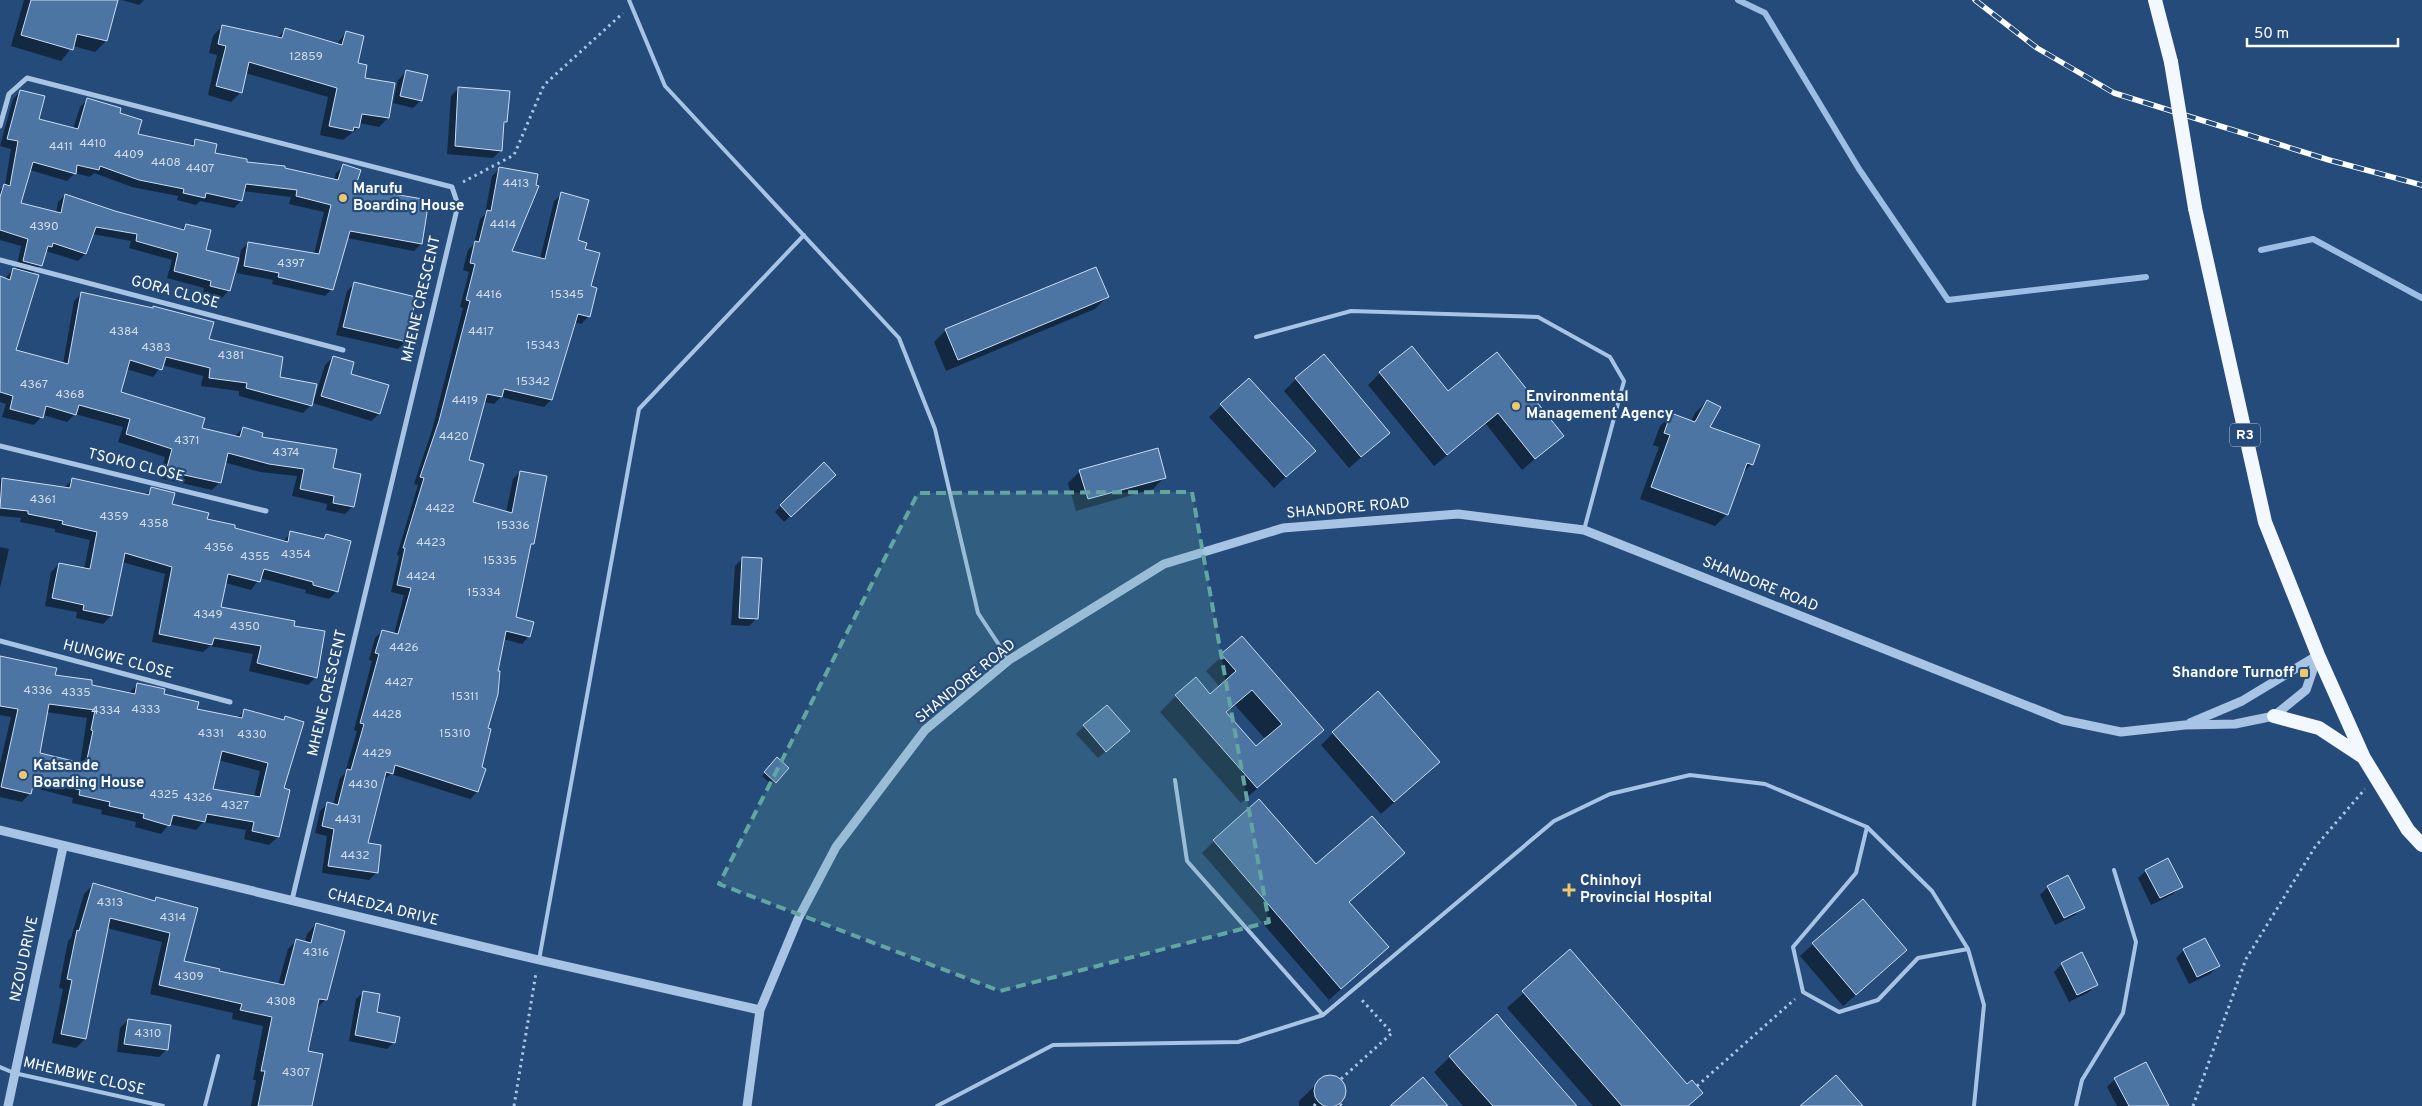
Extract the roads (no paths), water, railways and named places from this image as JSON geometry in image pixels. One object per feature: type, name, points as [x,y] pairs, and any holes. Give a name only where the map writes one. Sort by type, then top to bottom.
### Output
[{"type":"highway","name":"R3","points":[[2155,0],[2171,62],[2195,208],[2265,522],[2318,655],[2364,758],[2408,830],[2422,845]]},
{"type":"highway","points":[[2274,716],[2319,728],[2364,758]]},
{"type":"street","name":"MHENE CRESCENT","points":[[0,126],[9,94],[27,78],[452,187],[458,205],[292,900]]},
{"type":"street","name":"GORA CLOSE","points":[[0,260],[343,350]]},
{"type":"street","name":"TSOKO CLOSE","points":[[0,446],[266,511]]},
{"type":"street","name":"SHANDORE ROAD","points":[[747,1106],[760,1010],[798,919],[836,847],[925,730],[1010,660],[1164,564],[1283,528],[1458,514],[1584,530],[2063,720],[2121,732],[2185,725]]},
{"type":"street","name":"HUNGWE CLOSE","points":[[0,641],[230,702]]},
{"type":"street","points":[[2185,725],[2235,724],[2274,716],[2306,690],[2318,655]]},
{"type":"street","points":[[2185,725],[2242,701],[2318,655]]},
{"type":"street","name":"CHAEDZA DRIVE","points":[[0,830],[63,847],[538,960],[760,1010]]},
{"type":"street","name":"NZOU DRIVE","points":[[8,1106],[63,847]]},
{"type":"lane","points":[[629,0],[666,86],[899,338],[935,430],[978,613],[1010,660]]},
{"type":"lane","points":[[538,960],[639,409],[804,235]]},
{"type":"lane","points":[[1256,337],[1351,311],[1538,317],[1610,357],[1624,381],[1584,530]]},
{"type":"lane","points":[[937,1106],[1054,1045],[1238,1042],[1323,1015],[1554,821],[1610,794],[1690,775],[1765,784],[1867,827],[1932,891],[1968,949],[1984,1006],[1974,1106]]},
{"type":"lane","points":[[1175,780],[1187,861],[1323,1015]]},
{"type":"lane","points":[[1867,827],[1856,873],[1793,947],[1803,992],[1839,1012],[1878,1000],[1918,958],[1968,949]]},
{"type":"lane","points":[[2076,1106],[2082,1080],[2123,1013],[2136,942],[2114,870]]},
{"type":"lane","points":[[206,1106],[218,1056]]},
{"type":"lane","name":"MHEMBWE CLOSE","points":[[0,1067],[14,1073],[163,1106]]},
{"type":"waterway","points":[[1738,0],[1765,13],[1859,169],[1948,300],[2146,277]]},
{"type":"waterway","points":[[2261,250],[2313,239],[2422,298]]},
{"type":"railway","points":[[1975,0],[2037,48],[2114,93],[2329,160],[2422,185]]},
{"type":"place","name":"Marufu Boarding House","points":[[343,198]]},
{"type":"place","name":"Environmental Management Agency","points":[[1516,406]]},
{"type":"place","name":"Shandore Turnoff","points":[[2304,673]]},
{"type":"place","name":"Katsande Boarding House","points":[[23,775]]},
{"type":"place","name":"Chinhoyi Provincial Hospital","points":[[1569,890]]}]
